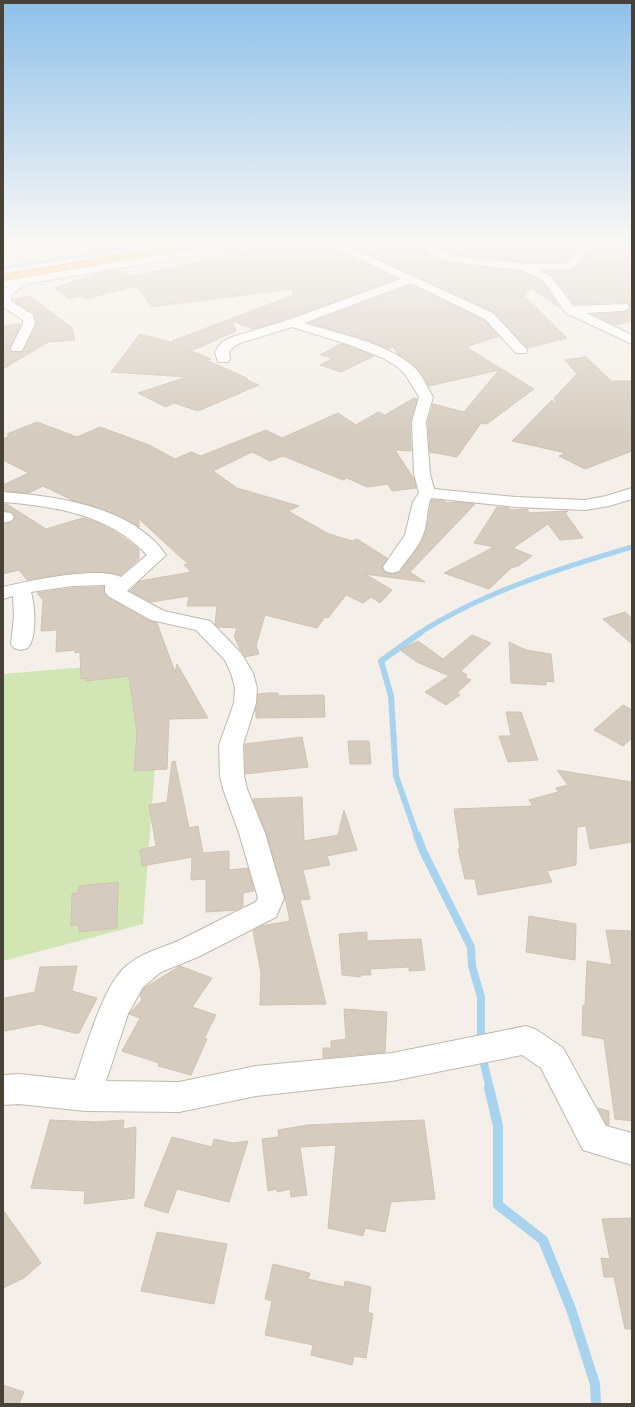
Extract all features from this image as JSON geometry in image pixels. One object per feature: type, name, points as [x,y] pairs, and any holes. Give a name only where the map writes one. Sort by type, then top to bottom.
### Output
[{"type":"street","points":[[11,308],[29,318],[29,324],[17,348]]},
{"type":"street","points":[[223,359],[222,352],[227,345],[236,340],[292,323],[335,308]]},
{"type":"street","points":[[470,308],[493,320],[521,350]]},
{"type":"street","points":[[570,310],[611,308]]},
{"type":"street","points":[[570,310],[632,340]]},
{"type":"street","points":[[292,323],[375,350],[394,359],[410,371],[426,397],[419,422],[422,474],[427,493]]},
{"type":"street","points":[[392,567],[414,535],[422,497],[427,493],[516,502],[585,506],[608,501],[632,493]]},
{"type":"street","points":[[4,511],[34,499],[78,509],[117,522],[146,542],[157,555],[115,592]]},
{"type":"street","points":[[12,591],[58,581],[98,579],[114,580],[115,592]]},
{"type":"street","points":[[12,591],[25,602],[21,644]]},
{"type":"street","points":[[85,1096],[113,1014],[121,997],[133,978],[151,964],[188,949],[266,909],[271,898],[252,833],[235,789],[232,776],[231,745],[245,703],[246,688],[242,673],[234,657],[203,625],[158,616],[115,592]]},
{"type":"street","points":[[3,1090],[19,1089],[85,1096],[179,1097],[256,1081],[392,1067],[526,1040],[552,1058],[595,1139],[632,1149]]},
{"type":"green space","points":[[155,661],[159,713],[143,924],[3,961],[3,674]]},
{"type":"building","points":[[24,308],[45,308],[72,328],[75,340],[48,342],[3,369],[3,326],[21,324],[10,348],[11,352],[22,352],[37,323],[34,314]]},
{"type":"building","points":[[260,308],[319,308],[288,319],[253,329],[232,321],[236,331],[191,351],[211,359],[206,360],[247,378],[247,380],[259,385],[198,411],[174,403],[166,407],[138,393],[187,377],[111,372],[140,334],[174,343],[172,341]]},
{"type":"building","points":[[350,308],[458,308],[484,320],[499,336],[466,347],[534,389],[487,424],[481,423],[457,457],[430,452],[428,422],[433,404],[464,412],[499,370],[429,386],[416,367],[399,355],[393,347],[389,349],[363,339],[309,323]]},
{"type":"building","points":[[485,308],[536,308],[567,338],[527,348],[494,312]]},
{"type":"building","points":[[629,308],[632,308],[632,321],[615,325],[592,314],[627,311]]},
{"type":"building","points":[[340,344],[350,346],[374,356],[341,372],[320,365],[333,358],[320,355]]},
{"type":"building","points":[[586,357],[611,381],[632,381],[632,451],[585,469],[559,456],[566,453],[512,441],[552,400],[558,405],[554,398],[577,374],[565,360]]},
{"type":"building","points":[[414,398],[417,399],[410,422],[411,451],[395,450],[414,479],[416,488],[392,491],[388,484],[367,487],[347,478],[343,480],[283,456],[270,461],[252,452],[213,471],[237,488],[299,506],[288,511],[329,534],[352,541],[357,539],[387,558],[382,568],[385,572],[392,574],[400,572],[422,541],[426,531],[432,500],[445,501],[445,503],[457,502],[475,504],[410,572],[425,582],[365,574],[392,590],[380,603],[371,597],[363,603],[346,595],[328,618],[325,617],[317,628],[265,615],[256,646],[259,654],[245,657],[234,636],[237,628],[218,627],[215,624],[217,606],[187,606],[189,596],[151,602],[130,591],[140,581],[191,572],[184,565],[188,564],[139,519],[139,527],[115,514],[72,500],[43,486],[29,493],[7,491],[3,489],[3,485],[29,473],[3,460],[3,439],[10,436],[7,434],[37,422],[77,437],[100,427],[149,445],[175,459],[191,452],[201,456],[266,430],[282,438],[338,413],[356,425],[378,412],[385,415]]},
{"type":"building","points":[[3,504],[7,504],[46,529],[83,518],[98,523],[115,532],[139,550],[139,559],[121,575],[80,572],[27,580],[19,570],[3,574],[3,524],[11,522],[16,517],[11,512],[3,511]]},
{"type":"building","points":[[497,507],[509,508],[510,510],[527,509],[529,513],[568,511],[565,513],[583,538],[560,540],[548,524],[513,548],[532,556],[518,566],[511,568],[489,589],[444,573],[494,547],[474,543]]},
{"type":"building","points":[[104,587],[104,593],[107,597],[150,621],[157,623],[175,672],[177,664],[208,718],[169,719],[167,769],[134,771],[137,733],[129,676],[86,681],[86,678],[81,679],[80,652],[75,653],[75,650],[56,652],[57,630],[41,631],[43,600],[37,593],[72,588]]},
{"type":"building","points":[[625,612],[632,618],[632,644],[603,619]]},
{"type":"building","points":[[472,635],[491,643],[461,671],[467,675],[465,677],[471,680],[457,693],[460,695],[446,705],[425,692],[449,676],[417,662],[400,650],[418,641],[443,659]]},
{"type":"building","points":[[509,642],[526,650],[551,654],[554,682],[546,681],[546,685],[511,683]]},
{"type":"building","points":[[278,693],[278,696],[324,695],[325,717],[256,718],[255,711],[258,694]]},
{"type":"building","points":[[623,705],[632,710],[632,738],[623,746],[594,730]]},
{"type":"building","points":[[506,712],[521,712],[538,760],[508,762],[499,736],[511,736]]},
{"type":"building","points":[[302,737],[308,767],[245,774],[245,744]]},
{"type":"building","points":[[348,741],[369,741],[371,764],[350,764]]},
{"type":"building","points":[[175,761],[189,828],[198,826],[203,853],[229,851],[229,870],[248,868],[254,891],[243,893],[243,906],[237,910],[206,912],[206,879],[191,880],[192,857],[142,866],[140,850],[156,846],[149,805],[167,802],[172,762]]},
{"type":"building","points":[[557,770],[632,782],[632,842],[590,849],[586,826],[577,827],[576,865],[547,871],[552,882],[478,895],[475,879],[465,879],[458,849],[460,849],[454,809],[533,806],[529,800],[558,792],[556,788],[568,785]]},
{"type":"building","points":[[302,797],[304,841],[338,835],[344,810],[357,850],[327,856],[330,865],[303,870],[310,899],[300,900],[326,1004],[260,1005],[261,973],[253,931],[261,926],[290,921],[285,898],[266,833],[253,799]]},
{"type":"building","points":[[118,882],[117,928],[79,932],[79,925],[71,926],[72,894],[78,893],[79,886]]},
{"type":"building","points":[[529,916],[576,924],[575,960],[526,952]]},
{"type":"building","points":[[606,930],[632,931],[632,1121],[615,1119],[604,1039],[582,1035],[587,961],[612,965]]},
{"type":"building","points":[[367,932],[367,941],[421,939],[425,970],[409,971],[409,967],[370,969],[371,975],[361,975],[360,977],[342,975],[339,934]]},
{"type":"building","points":[[77,966],[72,991],[97,998],[79,1033],[40,1024],[5,1031],[5,998],[35,992],[40,967]]},
{"type":"building","points":[[180,966],[212,978],[192,1007],[216,1015],[204,1039],[207,1039],[191,1075],[158,1066],[159,1063],[122,1051],[140,1018],[129,1014],[142,1000],[140,995],[144,988]]},
{"type":"building","points":[[344,1009],[387,1012],[385,1052],[323,1058],[323,1048],[331,1048],[331,1041],[346,1039]]},
{"type":"building","points":[[598,1108],[609,1111],[609,1125],[607,1125]]},
{"type":"building","points":[[50,1120],[96,1122],[124,1120],[123,1129],[136,1127],[134,1198],[84,1204],[85,1191],[31,1188]]},
{"type":"building","points":[[424,1120],[435,1199],[391,1202],[385,1232],[365,1228],[363,1236],[328,1228],[336,1145],[300,1147],[307,1195],[291,1197],[290,1189],[277,1192],[277,1189],[268,1191],[262,1139],[279,1137],[278,1130],[308,1125]]},
{"type":"building","points":[[172,1137],[212,1147],[214,1139],[233,1143],[248,1141],[229,1202],[177,1189],[168,1213],[144,1206]]},
{"type":"building","points":[[3,1210],[41,1263],[24,1278],[3,1288]]},
{"type":"building","points":[[632,1218],[632,1329],[625,1329],[614,1277],[604,1277],[601,1258],[610,1259],[602,1219]]},
{"type":"building","points":[[157,1232],[227,1244],[214,1304],[141,1291]]},
{"type":"building","points":[[273,1264],[310,1273],[308,1279],[344,1287],[345,1281],[371,1287],[368,1312],[373,1314],[366,1358],[354,1356],[352,1365],[311,1355],[313,1345],[265,1335],[272,1301],[265,1299]]},
{"type":"building","points":[[3,1385],[24,1392],[19,1404],[3,1404]]},
{"type":"waterway","points":[[418,634],[442,619],[494,594],[549,573],[632,547]]},
{"type":"waterway","points":[[417,836],[396,776],[391,696],[381,661],[420,633]]},
{"type":"waterway","points":[[417,835],[423,851],[471,947],[472,966],[481,997],[481,1042]]},
{"type":"waterway","points":[[482,1055],[490,1089]]},
{"type":"waterway","points":[[489,1088],[498,1126],[498,1205],[543,1240],[571,1309],[595,1384],[596,1404]]}]
